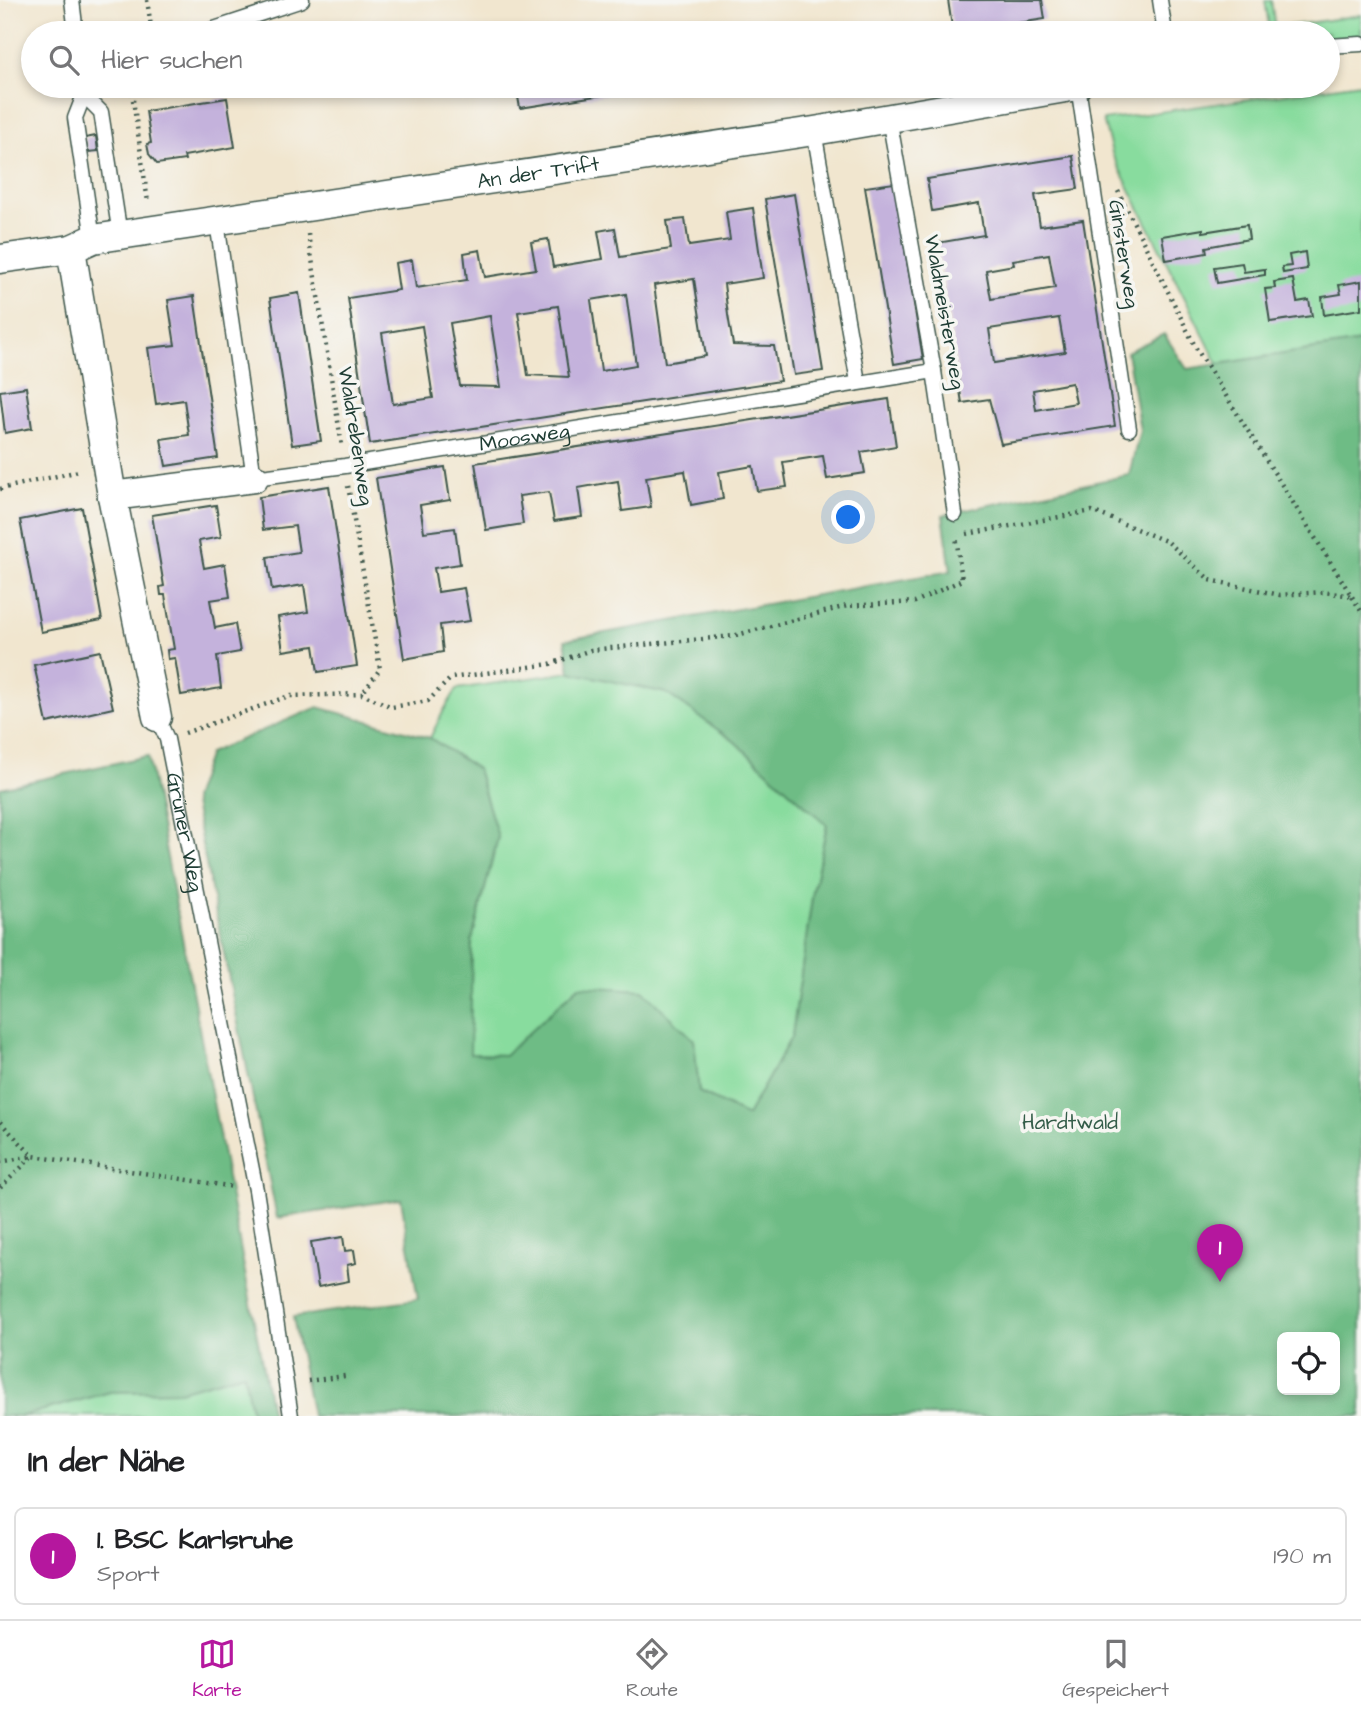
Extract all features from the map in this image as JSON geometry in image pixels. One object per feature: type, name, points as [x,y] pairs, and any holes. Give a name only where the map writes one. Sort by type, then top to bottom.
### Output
[{"type":"street","name":"An der Trift","points":[[0,258],[95,241],[814,131],[1006,98]]},
{"type":"street","name":"Grüner Weg","points":[[95,241],[107,465],[162,728]]},
{"type":"street","name":"Moosweg","points":[[112,496],[254,478]]},
{"type":"lane","points":[[72,0],[75,21]]},
{"type":"lane","points":[[230,21],[265,6],[302,0]]},
{"type":"lane","points":[[1160,0],[1163,21]]},
{"type":"lane","points":[[1340,45],[1361,44]]},
{"type":"lane","points":[[81,98],[75,118],[95,241]]},
{"type":"lane","points":[[90,98],[101,112],[95,241]]},
{"type":"lane","name":"Ginsterweg","points":[[1079,98],[1129,429]]},
{"type":"lane","name":"Waldmeisterweg","points":[[889,118],[934,371],[955,514]]},
{"type":"lane","points":[[814,131],[858,382]]},
{"type":"lane","points":[[217,222],[254,478]]},
{"type":"lane","name":"Moosweg","points":[[254,478],[345,466],[934,371]]},
{"type":"lane","name":"Grüner Weg","points":[[162,728],[256,1191],[291,1416]]},
{"type":"path","points":[[147,0],[150,21]]},
{"type":"path","points":[[133,98],[144,176]]},
{"type":"path","points":[[1115,187],[1196,348],[1361,611]]},
{"type":"path","name":"Waldrebenweg","points":[[304,209],[380,669],[362,694]]},
{"type":"path","points":[[0,489],[107,465]]},
{"type":"path","points":[[956,536],[1092,510],[1168,541],[1210,580],[1280,595],[1323,592],[1352,596]]},
{"type":"path","points":[[162,728],[289,696],[362,694],[392,707],[428,701],[451,678],[550,664],[591,650],[733,636],[847,606],[915,602],[962,580],[955,514]]},
{"type":"path","points":[[0,1122],[33,1156]]},
{"type":"path","points":[[0,1162],[33,1156],[256,1191]]},
{"type":"path","points":[[0,1188],[33,1156]]},
{"type":"path","points":[[286,1384],[345,1376]]},
{"type":"green space","points":[[1265,0],[1271,0],[1274,21],[1268,21]]},
{"type":"green space","points":[[1361,15],[1361,38],[1340,39],[1340,21],[1321,21]]},
{"type":"green space","points":[[1361,83],[1361,342],[1218,364],[1113,156],[1103,120],[1256,98],[1340,98],[1340,86]]},
{"type":"green space","name":"Hardtwald","points":[[1164,334],[1187,369],[1361,342],[1361,1416],[312,1416],[293,1317],[418,1299],[401,1199],[277,1218],[193,799],[209,753],[318,707],[430,738],[477,769],[498,837],[472,940],[470,1054],[505,1055],[579,986],[643,990],[694,1040],[699,1092],[747,1116],[792,1036],[813,892],[827,825],[734,741],[666,693],[570,672],[565,640],[951,571],[943,515],[1129,475],[1140,430],[1127,352]]},
{"type":"green space","points":[[570,672],[666,693],[734,741],[827,825],[813,892],[792,1036],[747,1116],[699,1092],[694,1040],[579,986],[505,1055],[469,1054],[472,940],[498,837],[477,769],[430,738],[457,689]]},
{"type":"green space","points":[[148,756],[272,1416],[252,1416],[244,1373],[179,1391],[110,1392],[22,1416],[0,1416],[0,788]]},
{"type":"green space","points":[[244,1373],[252,1416],[22,1416],[110,1392],[179,1391]]},
{"type":"building","points":[[948,0],[1042,0],[1045,19],[1032,21],[951,21]]},
{"type":"building","points":[[227,98],[235,147],[157,164],[149,154],[147,144],[151,143],[146,111]]},
{"type":"building","points":[[518,98],[583,98],[520,108]]},
{"type":"building","points":[[96,136],[98,151],[88,152],[85,138]]},
{"type":"building","points":[[1073,156],[1078,189],[1035,195],[1040,226],[1083,220],[1115,426],[1001,444],[989,399],[962,403],[937,243],[984,235],[979,203],[932,211],[927,179]],"holes":[[[1049,254],[1055,288],[991,299],[986,270],[1014,265],[1013,260]],[[1059,318],[1065,352],[994,363],[989,329]],[[1072,383],[1076,403],[1036,410],[1033,390]]]},
{"type":"building","points":[[894,183],[923,359],[894,364],[865,187]]},
{"type":"building","points":[[794,194],[823,371],[794,375],[765,199]]},
{"type":"building","points":[[753,208],[763,278],[724,284],[733,345],[774,346],[780,381],[370,444],[348,298],[399,290],[395,263],[412,260],[416,288],[467,280],[464,253],[480,250],[485,277],[536,269],[531,242],[548,239],[553,267],[603,259],[598,231],[615,228],[620,257],[671,249],[667,221],[685,219],[689,246],[730,240],[726,212]],"holes":[[[694,279],[706,356],[665,363],[654,285]],[[626,294],[636,365],[601,371],[591,300]],[[558,306],[569,377],[528,375],[518,312]],[[490,316],[501,387],[460,386],[450,323]],[[422,326],[433,398],[393,404],[382,333]]]},
{"type":"building","points":[[1247,225],[1249,239],[1206,247],[1207,253],[1166,260],[1162,236]]},
{"type":"building","points":[[1305,252],[1307,269],[1283,273],[1282,267],[1291,266],[1289,255]]},
{"type":"building","points":[[1242,263],[1244,272],[1265,269],[1265,275],[1217,283],[1214,267]]},
{"type":"building","points":[[1293,279],[1297,302],[1309,300],[1312,316],[1270,322],[1265,289],[1275,288],[1274,282]]},
{"type":"building","points":[[1361,281],[1361,309],[1324,315],[1322,297],[1341,294],[1339,285]]},
{"type":"building","points":[[299,293],[321,441],[292,445],[270,298]]},
{"type":"building","points":[[194,296],[218,458],[166,466],[161,439],[189,435],[184,400],[156,404],[148,348],[175,345],[168,300]]},
{"type":"building","points":[[26,387],[32,428],[5,433],[0,391]]},
{"type":"building","points":[[889,399],[896,446],[861,452],[865,473],[827,479],[823,456],[783,462],[787,487],[757,491],[753,466],[719,472],[723,499],[691,505],[685,471],[646,477],[651,507],[622,511],[618,481],[578,488],[582,517],[554,521],[549,492],[519,496],[523,524],[486,530],[475,463]]},
{"type":"building","points":[[445,467],[450,500],[420,505],[424,532],[455,528],[460,564],[434,568],[438,592],[464,588],[470,621],[440,625],[443,652],[404,659],[376,478]]},
{"type":"building","points":[[329,486],[357,666],[318,672],[314,646],[283,651],[278,617],[308,612],[304,585],[272,590],[267,557],[299,552],[295,526],[263,530],[259,497]]},
{"type":"building","points":[[216,505],[221,537],[199,541],[204,568],[225,564],[230,597],[210,600],[215,628],[235,624],[240,652],[217,656],[221,688],[181,695],[175,658],[168,659],[167,650],[174,649],[165,595],[161,595],[160,587],[164,586],[152,515]]},
{"type":"building","points":[[82,508],[102,620],[41,632],[20,520]]},
{"type":"building","points":[[100,651],[113,708],[47,723],[34,665]]},
{"type":"building","points":[[343,1237],[345,1251],[354,1250],[356,1263],[347,1265],[349,1281],[318,1287],[311,1242]]},
{"type":"place","name":"1. BSC Karlsruhe","points":[[1220,1282]]}]
